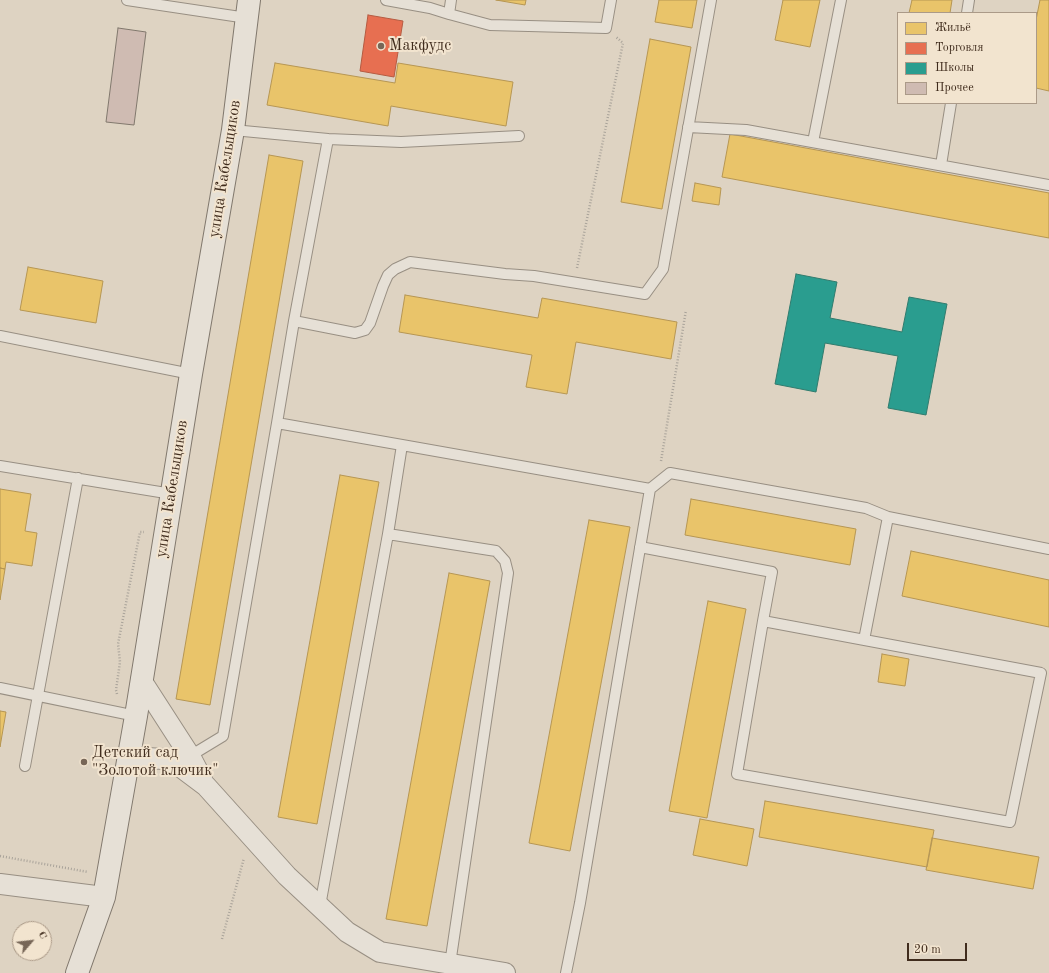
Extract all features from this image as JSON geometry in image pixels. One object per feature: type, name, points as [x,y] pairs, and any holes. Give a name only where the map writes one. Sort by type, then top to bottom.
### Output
[{"type":"street","name":"улица Кабельщиков","points":[[77,973],[104,897],[136,716],[191,374],[233,130],[248,9]]},
{"type":"street","points":[[142,680],[190,756],[206,786]]},
{"type":"street","points":[[126,771],[137,763],[148,758],[164,759],[182,768],[206,786],[287,876],[347,932],[380,952],[505,973]]},
{"type":"street","points":[[0,884],[104,897]]},
{"type":"lane","points":[[127,0],[248,9]]},
{"type":"lane","points":[[386,0],[430,8],[490,25],[606,28],[611,0]]},
{"type":"lane","points":[[449,14],[451,0]]},
{"type":"lane","points":[[294,321],[355,333],[366,330],[388,275],[395,269],[410,262],[505,274],[534,276],[645,294],[663,269],[710,0]]},
{"type":"lane","points":[[813,142],[841,0]]},
{"type":"lane","points":[[967,12],[969,0]]},
{"type":"lane","points":[[941,165],[951,104]]},
{"type":"lane","points":[[688,127],[746,130],[1049,185]]},
{"type":"lane","points":[[233,130],[328,139],[402,142],[519,136]]},
{"type":"lane","points":[[190,756],[222,736],[294,321],[328,139]]},
{"type":"lane","points":[[0,336],[191,374]]},
{"type":"lane","points":[[277,423],[654,486]]},
{"type":"lane","points":[[320,906],[388,534],[402,445]]},
{"type":"lane","points":[[0,466],[172,494]]},
{"type":"lane","points":[[566,973],[580,903],[640,547],[654,486],[670,473],[866,508],[888,517],[1049,549]]},
{"type":"lane","points":[[26,766],[78,478]]},
{"type":"lane","points":[[864,640],[888,517]]},
{"type":"lane","points":[[388,534],[496,550],[505,561],[508,573],[450,964]]},
{"type":"lane","points":[[640,547],[772,572],[737,774],[1010,822],[1045,674],[764,621]]},
{"type":"lane","points":[[0,688],[136,716]]},
{"type":"path","points":[[574,282],[623,43],[606,28]]},
{"type":"path","points":[[654,486],[686,310]]},
{"type":"path","points":[[222,939],[244,858]]},
{"type":"building: Жильё","points":[[496,0],[526,0],[525,5]]},
{"type":"building: Жильё","points":[[659,0],[697,0],[692,28],[655,22]]},
{"type":"building: Жильё","points":[[783,0],[820,0],[810,47],[775,40]]},
{"type":"building: Жильё","points":[[912,0],[952,0],[950,12],[909,12]]},
{"type":"building: Жильё","points":[[1040,0],[1049,0],[1049,91],[1037,88],[1037,15]]},
{"type":"building: Жильё","points":[[650,39],[691,47],[662,209],[621,202]]},
{"type":"building: Жильё","points":[[275,63],[395,83],[398,63],[513,82],[506,126],[391,106],[388,126],[267,105]]},
{"type":"building: Жильё","points":[[730,134],[1049,193],[1049,238],[722,177]]},
{"type":"building: Жильё","points":[[269,155],[303,161],[210,705],[176,699]]},
{"type":"building: Жильё","points":[[695,183],[721,188],[719,205],[692,201]]},
{"type":"building: Жильё","points":[[28,267],[103,281],[96,323],[20,310]]},
{"type":"building: Жильё","points":[[405,295],[538,318],[542,298],[677,322],[671,359],[576,342],[567,394],[526,387],[532,355],[399,332]]},
{"type":"building: Жильё","points":[[340,475],[379,482],[317,824],[278,817]]},
{"type":"building: Жильё","points":[[0,489],[31,494],[25,531],[37,533],[32,566],[6,562],[5,569],[0,568]]},
{"type":"building: Жильё","points":[[691,499],[856,529],[850,565],[685,535]]},
{"type":"building: Жильё","points":[[589,520],[630,527],[570,851],[529,843]]},
{"type":"building: Жильё","points":[[911,551],[1049,580],[1049,627],[902,596]]},
{"type":"building: Жильё","points":[[0,568],[5,569],[0,600]]},
{"type":"building: Жильё","points":[[449,573],[490,581],[427,926],[386,919]]},
{"type":"building: Жильё","points":[[708,601],[746,609],[707,818],[669,811]]},
{"type":"building: Жильё","points":[[882,654],[909,659],[905,686],[878,682]]},
{"type":"building: Жильё","points":[[0,711],[6,712],[0,747]]},
{"type":"building: Жильё","points":[[765,801],[934,830],[927,867],[759,837]]},
{"type":"building: Жильё","points":[[700,819],[754,829],[747,866],[693,855]]},
{"type":"building: Жильё","points":[[932,838],[1039,857],[1033,889],[926,870]]},
{"type":"building: Торговля","name":"Макфудс","points":[[368,15],[403,21],[394,77],[360,71]]},
{"type":"building: Школы","points":[[796,274],[837,282],[830,318],[902,332],[909,297],[947,304],[926,415],[888,408],[898,356],[825,343],[816,392],[775,384]]},
{"type":"building: Прочее","points":[[118,28],[146,32],[134,125],[106,122]]},
{"type":"place","name":"Макфудс","points":[[381,46]]},
{"type":"place","name":"Детский сад \"Золотой ключик\"","points":[[84,762]]}]
